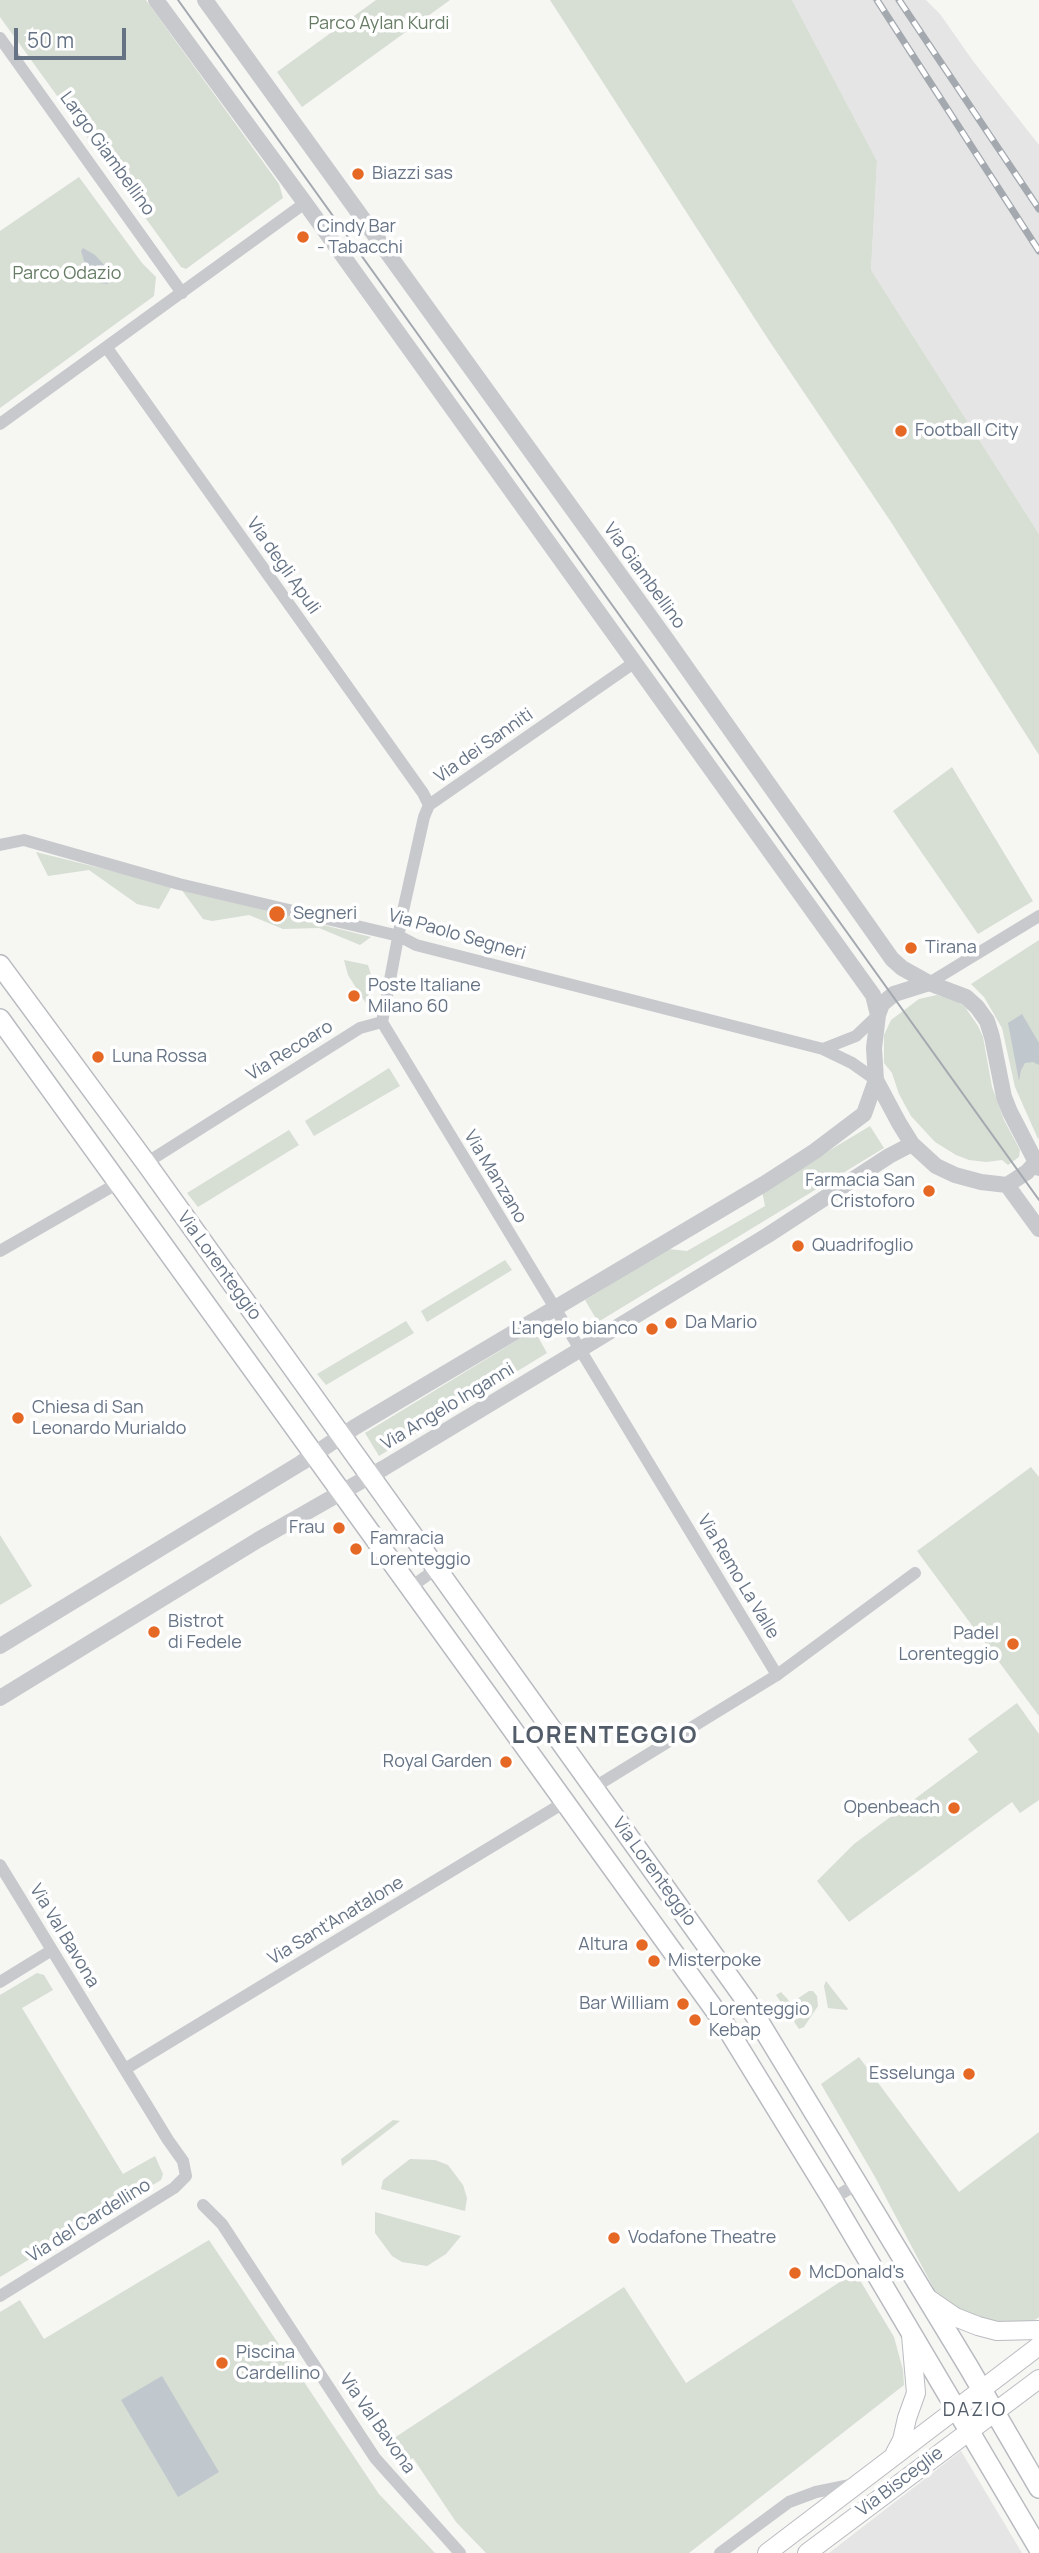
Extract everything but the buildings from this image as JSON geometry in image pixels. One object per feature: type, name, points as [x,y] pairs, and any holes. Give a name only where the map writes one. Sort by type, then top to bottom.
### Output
[{"type":"main road","name":"Via Lorenteggio","points":[[0,965],[146,1163],[747,2002],[1039,2488]]},
{"type":"main road","name":"Via Lorenteggio","points":[[0,1019],[722,2020],[832,2199],[1039,2549]]},
{"type":"main road","points":[[26,1055],[37,1040],[52,1036]]},
{"type":"main road","points":[[208,1308],[235,1289]]},
{"type":"main road","points":[[926,2297],[955,2316],[997,2332],[1039,2330]]},
{"type":"main road","points":[[893,2457],[902,2440],[916,2393],[911,2334]]},
{"type":"main road","name":"Via Bisceglie","points":[[767,2553],[1039,2346]]},
{"type":"main road","name":"Via Bisceglie","points":[[807,2553],[1039,2379]]},
{"type":"street","points":[[156,0],[305,203],[873,995],[878,1015]]},
{"type":"street","name":"Via Giambellino","points":[[205,0],[667,640],[892,959],[897,965],[929,983],[966,997],[978,1007],[987,1021],[1004,1097],[1038,1164]]},
{"type":"street","name":"Largo Giambellino","points":[[0,38],[182,293]]},
{"type":"street","points":[[0,424],[305,203]]},
{"type":"street","name":"Via degli Apuli","points":[[107,348],[429,805]]},
{"type":"street","name":"Via dei Sanniti","points":[[398,936],[424,817],[429,805],[635,662]]},
{"type":"street","name":"Via Paolo Segneri","points":[[0,845],[24,840],[179,884],[398,936],[416,945],[823,1049],[852,1063],[876,1080]]},
{"type":"street","points":[[1038,1164],[1007,1185],[981,1182],[955,1175],[936,1166],[912,1144],[876,1080],[874,1048],[882,1004],[894,994],[929,983],[1039,916]]},
{"type":"street","points":[[382,1022],[398,936]]},
{"type":"street","points":[[823,1049],[856,1036],[878,1015]]},
{"type":"street","name":"Via Recoaro","points":[[146,1163],[360,1028],[382,1022]]},
{"type":"street","name":"Via Manzano","points":[[382,1022],[580,1350]]},
{"type":"street","name":"Via Angelo Inganni","points":[[0,1646],[341,1436],[760,1187],[815,1151],[864,1114],[876,1080]]},
{"type":"street","name":"Via Angelo Inganni","points":[[0,1698],[768,1236],[889,1156],[912,1144]]},
{"type":"street","points":[[0,1251],[118,1183]]},
{"type":"street","points":[[1007,1185],[1039,1229]]},
{"type":"street","name":"Via Remo La Valle","points":[[580,1350],[777,1675]]},
{"type":"street","points":[[411,1587],[436,1569]]},
{"type":"street","points":[[593,1788],[777,1675],[915,1573]]},
{"type":"street","name":"Via Sant'Anatalone","points":[[125,2069],[565,1802]]},
{"type":"street","name":"Via Val Bavona","points":[[0,1865],[186,2168]]},
{"type":"street","points":[[0,1982],[52,1950]]},
{"type":"street","name":"Via del Cardellino","points":[[0,2296],[174,2188],[184,2180],[186,2168]]},
{"type":"street","points":[[832,2199],[857,2184]]},
{"type":"street","name":"Via Val Bavona","points":[[203,2205],[222,2224],[375,2458],[460,2553]]},
{"type":"street","name":"Via Bisceglie","points":[[720,2553],[789,2502],[816,2492],[859,2483]]},
{"type":"shaded area","points":[[792,0],[926,0],[940,14],[1039,145],[1039,534],[871,270],[877,161]]},
{"type":"shaded area","points":[[83,248],[95,255],[107,268],[110,275],[108,284],[100,283],[86,267],[81,251]]},
{"type":"shaded area","points":[[1022,1014],[1039,1043],[1039,1065],[1033,1062],[1025,1063],[1019,1081],[1008,1023]]},
{"type":"shaded area","points":[[162,2376],[219,2472],[178,2497],[121,2400]]},
{"type":"shaded area","points":[[961,2451],[1022,2553],[829,2553],[842,2543]]},
{"type":"green space","points":[[0,0],[146,0],[279,184],[283,198],[186,269],[181,267],[0,17]]},
{"type":"green space","name":"Parco Aylan Kurdi","points":[[376,0],[450,0],[302,107],[277,72]]},
{"type":"green space","name":"Football City","points":[[550,0],[792,0],[877,161],[871,270],[1039,534],[1039,755],[891,522],[768,339]]},
{"type":"green space","name":"Parco Odazio","points":[[79,177],[142,263],[156,277],[154,296],[0,408],[0,231]]},
{"type":"green space","points":[[952,767],[1033,901],[978,934],[893,811]]},
{"type":"green space","points":[[36,852],[172,886],[159,909],[137,904],[89,870],[48,876]]},
{"type":"green space","points":[[181,889],[371,937],[360,945],[319,928],[283,929],[249,915],[212,921],[203,919]]},
{"type":"green space","points":[[1039,940],[1038,1139],[1015,1087],[1002,1028],[984,997],[971,984]]},
{"type":"green space","points":[[344,960],[368,965],[372,978],[367,1005],[348,975]]},
{"type":"green space","points":[[937,995],[957,1001],[965,1007],[983,1037],[992,1087],[1004,1120],[1020,1150],[1019,1157],[1008,1165],[1002,1160],[969,1160],[935,1142],[911,1116],[892,1073],[884,1063],[884,1035],[891,1020],[919,999]]},
{"type":"green space","points":[[389,1068],[400,1086],[314,1136],[305,1121]]},
{"type":"green space","points":[[870,1126],[884,1148],[598,1322],[585,1300],[668,1249],[687,1251],[765,1206],[762,1191]]},
{"type":"green space","points":[[289,1130],[299,1145],[198,1207],[187,1193]]},
{"type":"green space","points":[[505,1260],[512,1270],[427,1322],[421,1311]]},
{"type":"green space","points":[[406,1321],[414,1333],[326,1385],[317,1374]]},
{"type":"green space","points":[[534,1330],[547,1353],[379,1456],[365,1433]]},
{"type":"green space","name":"Padel Lorenteggio","points":[[1031,1467],[1039,1477],[1039,1716],[917,1551]]},
{"type":"green space","points":[[0,1535],[32,1586],[0,1605]]},
{"type":"green space","name":"Openbeach","points":[[1017,1703],[1039,1734],[1039,1800],[1020,1813],[1012,1802],[849,1922],[817,1881],[854,1844],[978,1752],[968,1739]]},
{"type":"green space","points":[[37,1973],[44,1975],[53,1990],[22,2008],[123,2174],[155,2156],[163,2174],[161,2180],[0,2277],[0,1995]]},
{"type":"green space","points":[[826,1981],[847,2010],[828,2008],[824,1986]]},
{"type":"green space","points":[[813,1991],[817,1996],[818,2006],[804,2027],[799,2029],[776,1995],[781,1992],[791,2003]]},
{"type":"green space","points":[[859,2057],[959,2192],[1039,2132],[1039,2317],[1035,2320],[1000,2327],[947,2305],[934,2289],[875,2177],[821,2084]]},
{"type":"green space","points":[[393,2120],[400,2121],[342,2166],[341,2159]]},
{"type":"green space","points":[[410,2159],[435,2160],[448,2165],[463,2185],[467,2198],[465,2211],[381,2189],[383,2180]]},
{"type":"green space","points":[[375,2212],[461,2236],[446,2254],[427,2266],[402,2262],[392,2256],[375,2233]]},
{"type":"green space","points":[[209,2240],[379,2494],[435,2553],[0,2553],[0,2312],[20,2300],[44,2339]]},
{"type":"green space","points":[[855,2272],[894,2337],[904,2385],[689,2553],[486,2553],[456,2522],[413,2458],[403,2464],[388,2442],[624,2287],[686,2383]]},
{"type":"tram line","points":[[178,0],[1039,1200]]},
{"type":"railway","points":[[877,0],[1039,251]]},
{"type":"railway","points":[[899,0],[1039,209]]},
{"type":"place","name":"Biazzi sas","points":[[358,174]]},
{"type":"place","name":"Cindy Bar - Tabacchi","points":[[303,237]]},
{"type":"place","name":"Football City","points":[[901,431]]},
{"type":"place","name":"Segneri","points":[[277,914]]},
{"type":"place","name":"Tirana","points":[[911,948]]},
{"type":"place","name":"Poste Italiane Milano 60","points":[[354,996]]},
{"type":"place","name":"Luna Rossa","points":[[98,1057]]},
{"type":"place","name":"Farmacia San Cristoforo","points":[[929,1191]]},
{"type":"place","name":"Quadrifoglio","points":[[798,1246]]},
{"type":"place","name":"Da Mario","points":[[671,1323]]},
{"type":"place","name":"L'angelo bianco","points":[[652,1329]]},
{"type":"place","name":"Chiesa di San Leonardo Murialdo","points":[[18,1418]]},
{"type":"place","name":"Frau","points":[[339,1528]]},
{"type":"place","name":"Famracia Lorenteggio","points":[[356,1549]]},
{"type":"place","name":"Bistrot di Fedele","points":[[154,1632]]},
{"type":"place","name":"Padel Lorenteggio","points":[[1013,1644]]},
{"type":"place","name":"Royal Garden","points":[[506,1762]]},
{"type":"place","name":"Openbeach","points":[[954,1808]]},
{"type":"place","name":"Altura","points":[[642,1945]]},
{"type":"place","name":"Misterpoke","points":[[654,1961]]},
{"type":"place","name":"Bar William","points":[[683,2004]]},
{"type":"place","name":"Lorenteggio Kebap","points":[[695,2020]]},
{"type":"place","name":"Esselunga","points":[[969,2074]]},
{"type":"place","name":"Vodafone Theatre","points":[[614,2238]]},
{"type":"place","name":"McDonald's","points":[[795,2273]]},
{"type":"place","name":"Piscina Cardellino","points":[[222,2363]]},
{"type":"district","name":"LORENTEGGIO","points":[[605,1736]]},
{"type":"district","name":"DAZIO","points":[[975,2411]]}]
